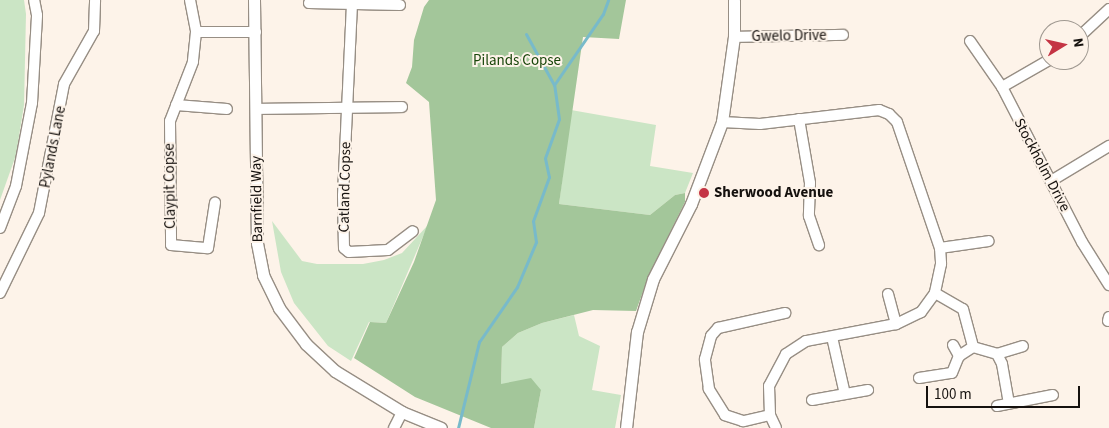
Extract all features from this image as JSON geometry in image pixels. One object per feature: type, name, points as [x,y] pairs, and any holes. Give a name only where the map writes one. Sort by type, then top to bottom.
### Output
[{"type":"street","points":[[29,0],[35,50]]},
{"type":"street","name":"Pylands Lane","points":[[0,228],[24,154],[32,103],[37,15],[34,0]]},
{"type":"street","name":"Pylands Lane","points":[[0,293],[39,213],[64,84],[71,66],[94,32],[95,0]]},
{"type":"street","name":"Claypit Copse","points":[[190,0],[196,32],[193,62],[170,121],[171,245],[208,248],[215,202]]},
{"type":"street","name":"Barnfield Way","points":[[254,0],[256,32],[257,243],[264,275],[279,308],[306,344],[335,372],[406,414],[441,428]]},
{"type":"street","points":[[626,428],[637,332],[653,279],[691,204],[722,122],[734,37],[734,0]]},
{"type":"street","points":[[309,3],[400,5]]},
{"type":"street","name":"Catland Copse","points":[[352,4],[347,109],[344,248],[349,252],[388,250],[414,231]]},
{"type":"street","points":[[1089,28],[1109,9]]},
{"type":"street","points":[[196,32],[256,32]]},
{"type":"street","name":"Gwelo Drive","points":[[734,37],[843,35]]},
{"type":"street","name":"Stockholm Drive","points":[[970,41],[1002,88],[1082,242],[1109,285]]},
{"type":"street","points":[[1002,88],[1039,66]]},
{"type":"street","points":[[176,105],[227,108]]},
{"type":"street","points":[[256,109],[402,107]]},
{"type":"street","points":[[722,122],[760,124],[878,110],[889,114],[897,122],[940,248],[941,264],[935,293],[921,312],[896,324],[806,341],[786,354],[769,386],[770,415],[776,428]]},
{"type":"street","points":[[800,119],[810,183],[809,216],[818,245]]},
{"type":"street","points":[[1051,181],[1109,146]]},
{"type":"street","points":[[940,248],[989,241]]},
{"type":"street","points":[[935,293],[964,309],[973,347]]},
{"type":"street","points":[[888,294],[896,324]]},
{"type":"street","points":[[770,415],[743,421],[725,415],[709,389],[705,359],[711,336],[718,328],[733,323],[772,322],[785,313]]},
{"type":"street","points":[[832,336],[845,394]]},
{"type":"street","points":[[953,345],[959,356]]},
{"type":"street","points":[[919,378],[952,372],[959,356],[973,347],[997,354],[1023,346]]},
{"type":"street","points":[[997,354],[1002,364],[1009,403]]},
{"type":"street","points":[[812,400],[868,390]]},
{"type":"street","points":[[997,406],[1053,395]]},
{"type":"street","points":[[394,428],[406,414]]},
{"type":"green space","points":[[0,0],[24,0],[26,14],[24,105],[16,155],[0,200]]},
{"type":"green space","name":"Pilands Copse","points":[[429,0],[626,0],[619,39],[583,37],[559,204],[650,215],[675,195],[685,193],[685,202],[649,275],[636,311],[593,310],[542,323],[518,333],[502,347],[501,384],[531,378],[541,390],[534,428],[491,428],[415,397],[354,358],[370,322],[386,323],[414,262],[436,200],[429,102],[406,83],[412,67],[414,40],[424,7]]},
{"type":"green space","points":[[571,110],[656,125],[650,166],[693,173],[685,193],[675,195],[650,215],[559,204]]},
{"type":"green space","points":[[272,221],[302,261],[317,264],[363,264],[384,260],[402,253],[428,225],[386,323],[369,322],[351,361],[328,346],[294,303],[281,272]]},
{"type":"green space","points":[[574,315],[579,336],[600,346],[592,390],[621,395],[615,428],[534,428],[541,390],[501,384],[502,347],[518,333],[542,323]]},
{"type":"waterway","points":[[458,428],[479,342],[517,287],[536,242],[533,221],[549,177],[545,158],[559,119],[554,85],[603,14],[608,0]]},
{"type":"waterway","points":[[526,34],[554,85]]},
{"type":"place","name":"Sherwood Avenue","points":[[704,193]]}]
